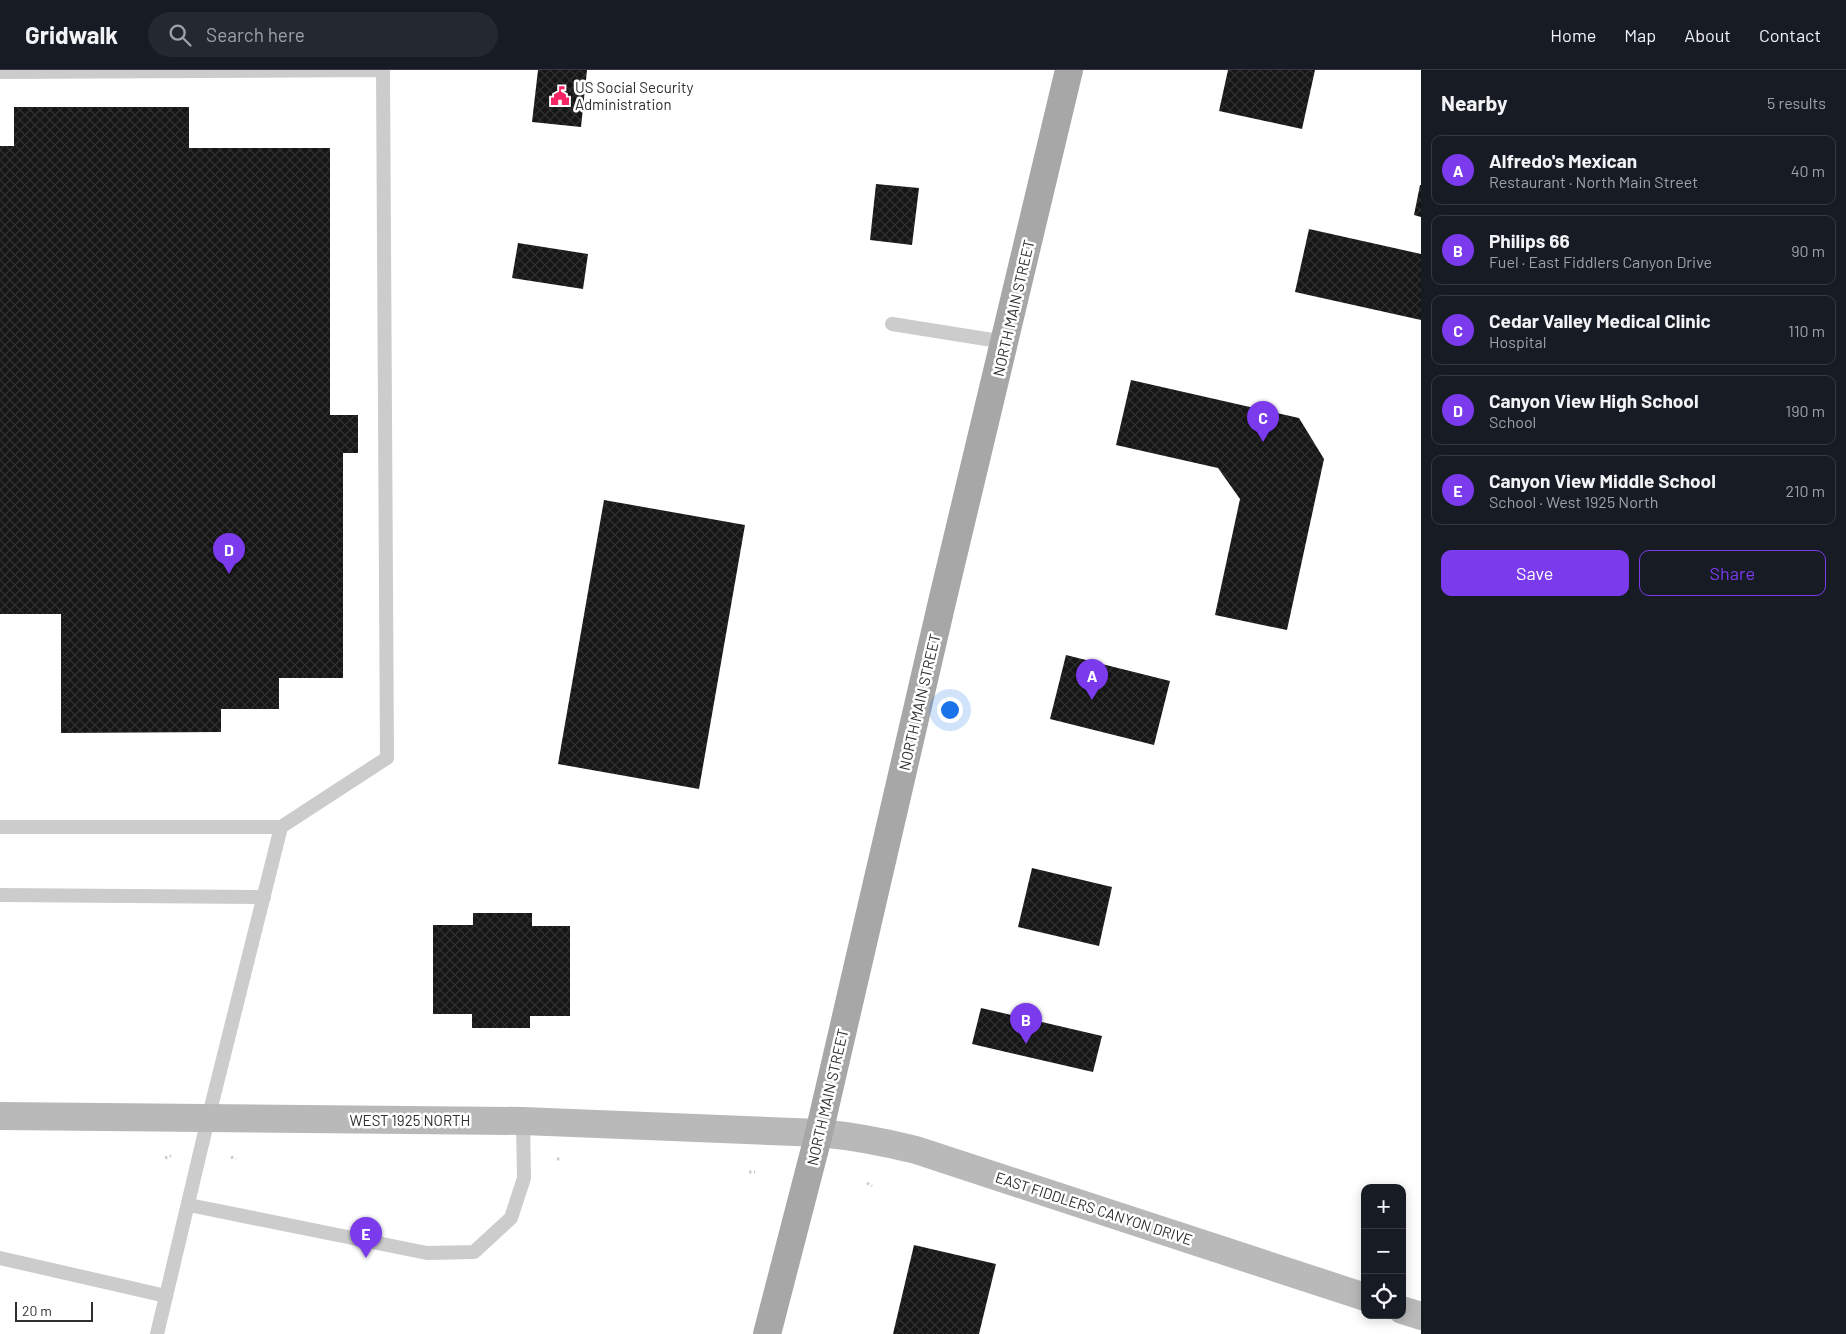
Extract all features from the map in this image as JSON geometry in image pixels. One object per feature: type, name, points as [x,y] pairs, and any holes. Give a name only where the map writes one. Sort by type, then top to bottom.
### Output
[{"type":"main road","name":"NORTH MAIN STREET","points":[[767,1334],[819,1133],[1069,70]]},
{"type":"street","name":"WEST 1925 NORTH","points":[[0,1116],[522,1121],[819,1133]]},
{"type":"street","name":"EAST FIDDLERS CANYON DRIVE","points":[[819,1133],[873,1140],[916,1150],[1361,1296]]},
{"type":"street","points":[[1406,1311],[1421,1316]]},
{"type":"lane","points":[[0,72],[383,70],[387,758],[281,827],[0,827]]},
{"type":"lane","points":[[892,324],[1005,342]]},
{"type":"lane","points":[[158,1334],[208,1118],[281,827]]},
{"type":"lane","points":[[0,895],[264,897]]},
{"type":"lane","points":[[189,1205],[427,1253],[474,1252],[510,1218],[524,1178],[522,1121]]},
{"type":"lane","points":[[0,1258],[166,1296]]},
{"type":"path","points":[[165,1158],[171,1156]]},
{"type":"path","points":[[231,1157],[236,1159]]},
{"type":"path","points":[[557,1160],[562,1160]]},
{"type":"path","points":[[749,1172],[755,1172]]},
{"type":"path","points":[[867,1183],[872,1186]]},
{"type":"building","name":"US Social Security Administration","points":[[538,70],[587,70],[581,127],[532,122]]},
{"type":"building","points":[[1228,70],[1315,70],[1302,129],[1219,111]]},
{"type":"building","points":[[14,107],[189,107],[189,148],[330,148],[330,415],[358,415],[358,453],[343,453],[343,678],[279,678],[279,709],[221,709],[221,732],[61,733],[61,614],[0,614],[0,146],[14,146]]},
{"type":"building","points":[[876,184],[919,188],[912,245],[870,240]]},
{"type":"building","points":[[1421,185],[1421,217],[1414,215]]},
{"type":"building","points":[[1309,229],[1421,254],[1421,320],[1295,292]]},
{"type":"building","points":[[518,243],[588,254],[583,289],[512,278]]},
{"type":"building","points":[[1131,380],[1299,418],[1324,459],[1287,630],[1215,615],[1240,499],[1218,468],[1116,445]]},
{"type":"building","points":[[604,500],[745,525],[699,789],[558,764]]},
{"type":"building","points":[[1066,655],[1170,681],[1154,745],[1050,719]]},
{"type":"building","points":[[1032,868],[1112,887],[1099,946],[1018,927]]},
{"type":"building","points":[[473,913],[532,913],[532,926],[570,926],[570,1016],[530,1016],[530,1028],[472,1028],[472,1014],[433,1014],[433,925],[473,925]]},
{"type":"building","points":[[981,1008],[1102,1036],[1093,1072],[972,1044]]},
{"type":"building","points":[[914,1245],[996,1264],[979,1334],[893,1334]]},
{"type":"place","name":"US Social Security Administration","points":[[560,96]]},
{"type":"place","name":"Cedar Valley Medical Clinic","points":[[1263,442]]},
{"type":"place","name":"Canyon View High School","points":[[229,574]]},
{"type":"place","name":"Alfredo's Mexican","points":[[1092,700]]},
{"type":"place","name":"Philips 66","points":[[1026,1044]]},
{"type":"place","name":"Canyon View Middle School","points":[[366,1258]]}]
